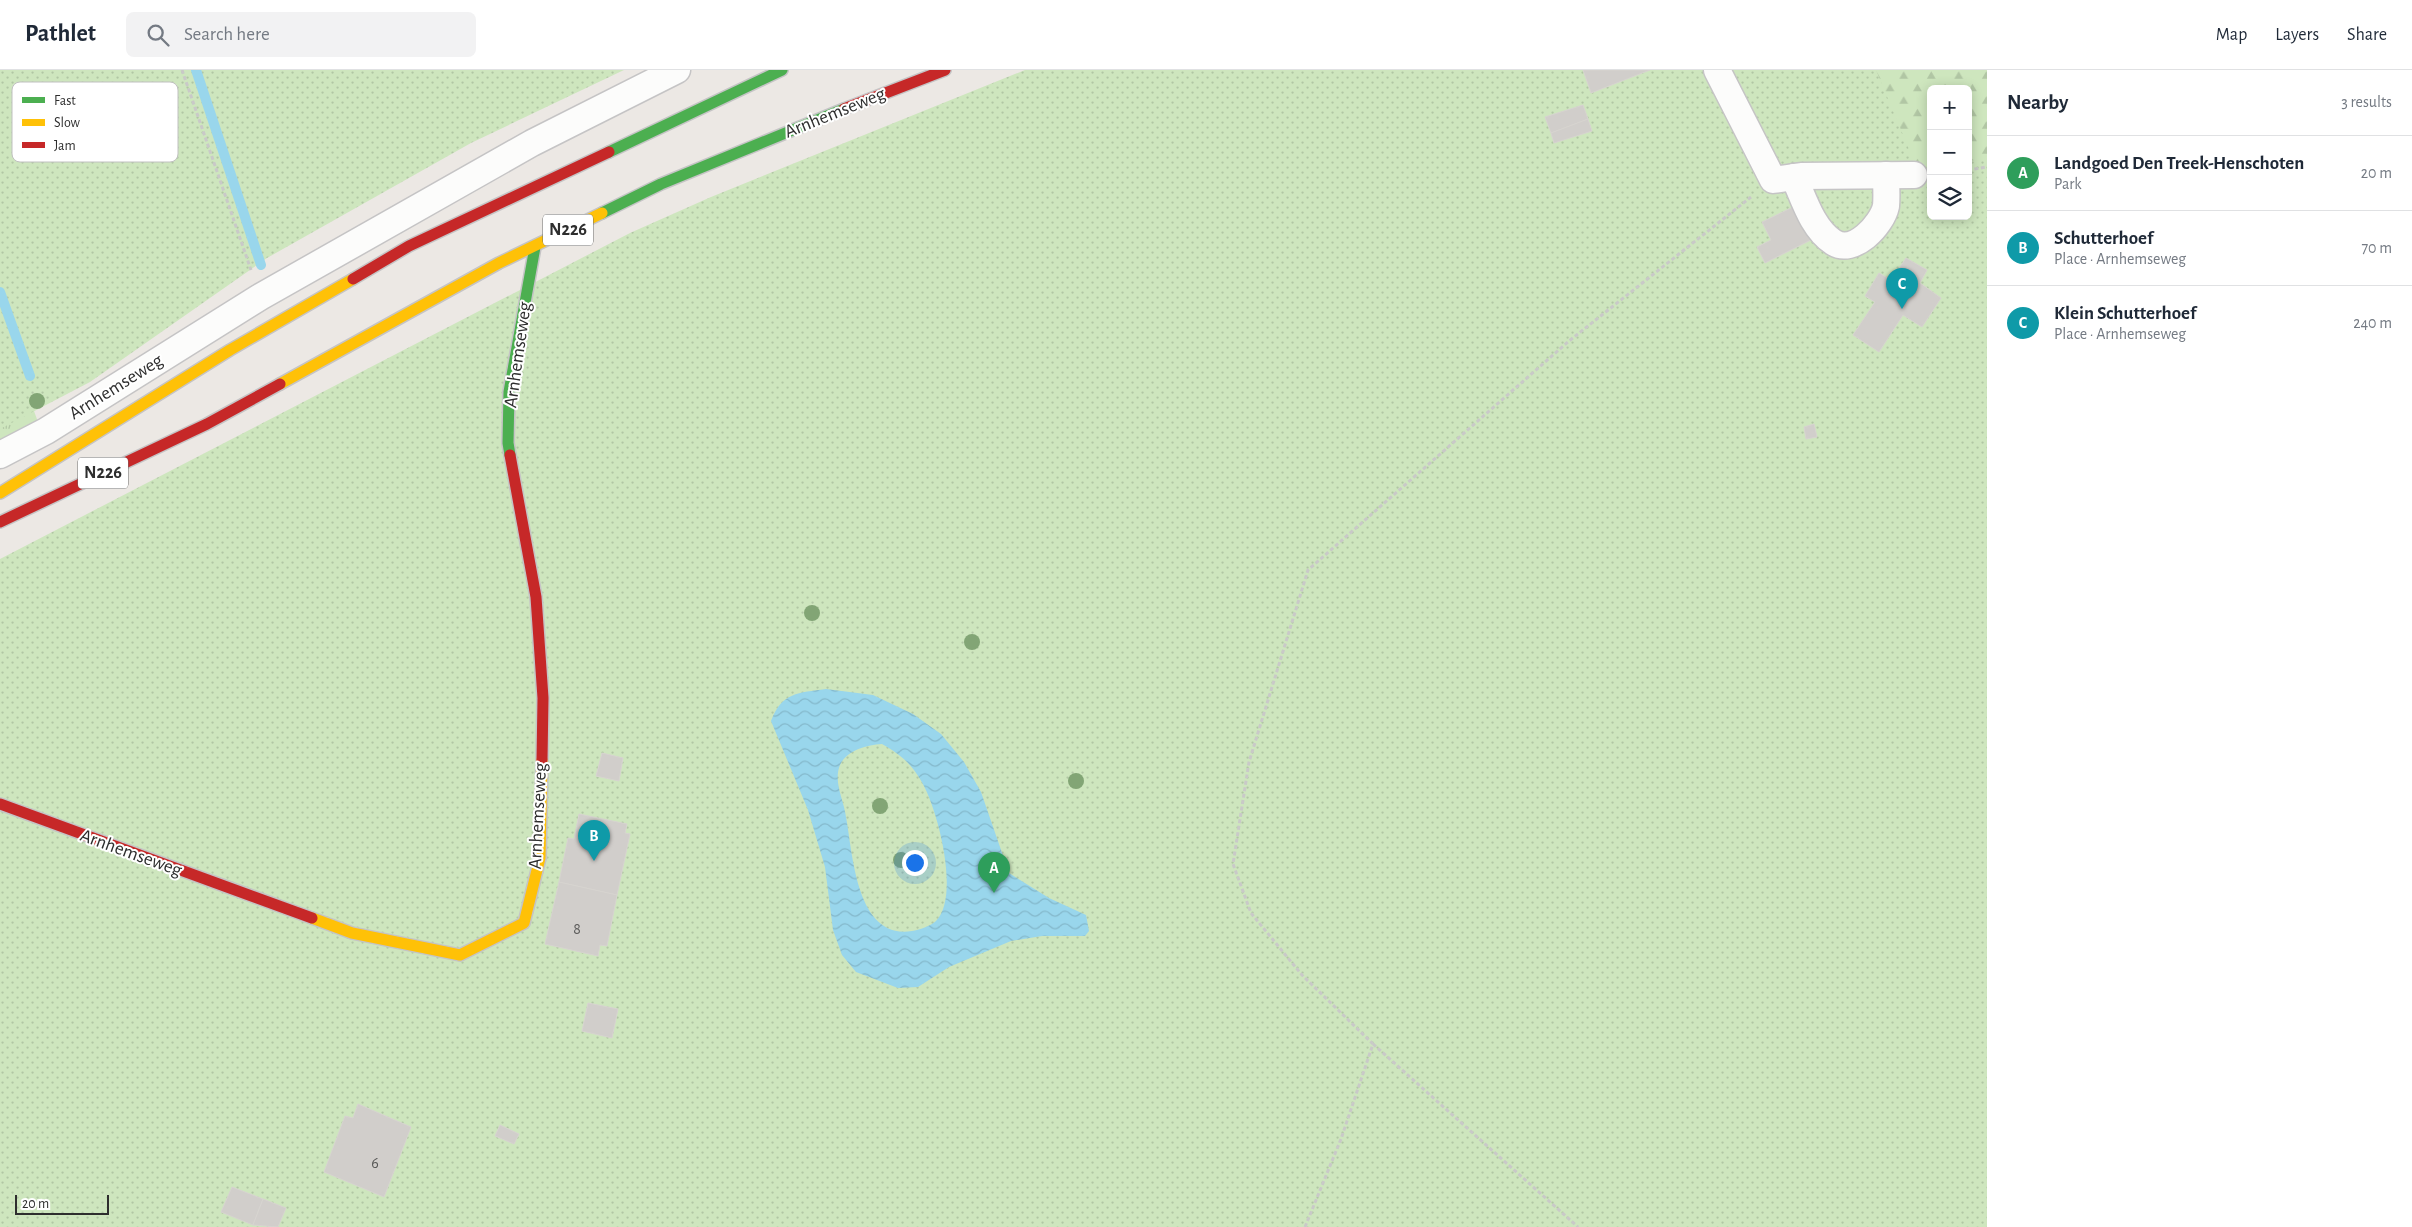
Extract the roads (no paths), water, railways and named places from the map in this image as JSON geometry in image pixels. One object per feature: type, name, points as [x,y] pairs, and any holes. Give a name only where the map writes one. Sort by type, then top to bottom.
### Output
[{"type":"main road","name":"Arnhemseweg","points":[[0,493],[230,350],[409,246],[782,70]]},
{"type":"main road","name":"Arnhemseweg","points":[[0,522],[207,424],[499,263],[661,184],[880,94],[945,70]]},
{"type":"main road","name":"Arnhemseweg","points":[[0,804],[352,933],[460,955],[524,923],[540,858],[543,698],[536,597],[508,443],[509,392],[535,247]]},
{"type":"street","name":"Arnhemseweg","points":[[0,456],[46,431],[260,297],[532,143],[677,70]]},
{"type":"street","points":[[1717,70],[1783,178],[1818,228],[1834,244],[1852,246],[1871,233],[1886,208],[1886,175]]},
{"type":"street","points":[[1783,178],[1914,175]]},
{"type":"water","points":[[826,689],[873,695],[913,714],[941,734],[964,762],[981,792],[1009,873],[1049,898],[1086,915],[1089,931],[1085,936],[1042,936],[1011,941],[949,967],[918,987],[898,988],[856,972],[842,955],[833,930],[825,867],[808,810],[771,721],[775,711],[786,699],[799,693]],"holes":[[[882,744],[908,763],[920,779],[933,809],[944,850],[946,892],[943,909],[934,923],[925,928],[912,931],[893,930],[879,922],[868,909],[855,872],[845,811],[838,784],[838,771],[847,756],[858,749]]]},
{"type":"waterway","points":[[196,70],[261,265]]},
{"type":"waterway","points":[[0,292],[30,376]]},
{"type":"place","name":"Klein Schutterhoef","points":[[1902,309]]},
{"type":"place","name":"Schutterhoef","points":[[594,861]]},
{"type":"place","name":"Landgoed Den Treek-Henschoten","points":[[994,893]]}]
